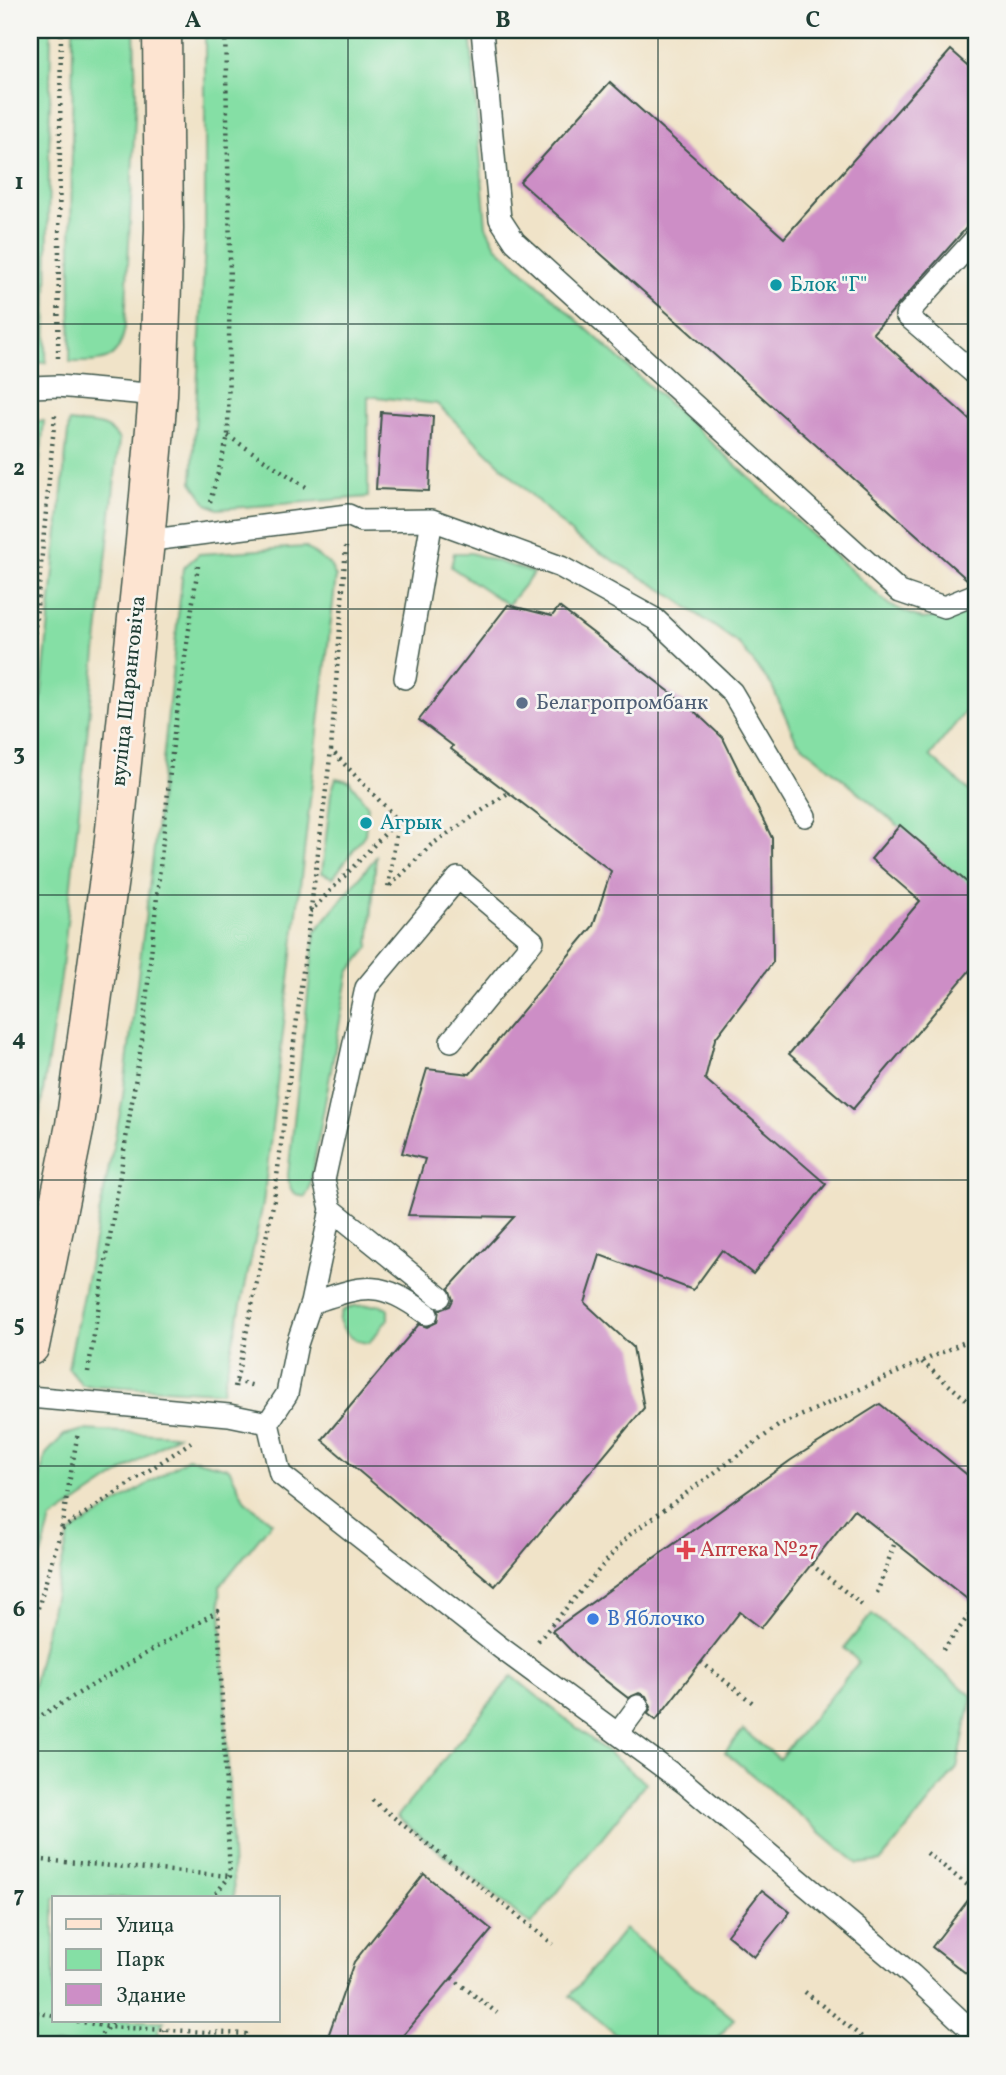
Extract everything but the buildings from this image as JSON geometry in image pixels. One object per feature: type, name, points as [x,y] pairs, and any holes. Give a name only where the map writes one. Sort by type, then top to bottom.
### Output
[{"type":"main road","name":"вуліца Шаранговіча","points":[[30,1346],[75,1125],[113,849],[145,541],[158,394],[164,229],[162,30]]},
{"type":"lane","points":[[482,30],[500,219],[515,242],[900,592],[944,607],[976,594]]},
{"type":"lane","points":[[976,238],[906,315],[976,375]]},
{"type":"lane","points":[[30,387],[58,386],[158,394]]},
{"type":"lane","points":[[145,541],[348,515],[361,521],[432,520],[561,567],[655,619],[732,692],[804,816]]},
{"type":"lane","points":[[405,678],[432,520]]},
{"type":"lane","points":[[451,1041],[533,941],[458,878],[366,988],[324,1180],[331,1209],[311,1303],[297,1344],[287,1394],[268,1423],[280,1474],[501,1648],[686,1783],[912,1975],[976,2035]]},
{"type":"lane","points":[[331,1209],[440,1297]]},
{"type":"lane","points":[[311,1303],[372,1286],[399,1294],[427,1314]]},
{"type":"lane","points":[[30,1398],[229,1415],[268,1423]]},
{"type":"lane","points":[[619,1732],[638,1706]]},
{"type":"path","points":[[30,1635],[61,1530],[83,1401],[142,1040],[174,734],[202,534],[228,436],[230,250],[225,30]]},
{"type":"path","points":[[61,1530],[229,1415],[274,1199],[331,750],[348,515],[228,436]]},
{"type":"path","points":[[331,750],[398,820]]},
{"type":"path","points":[[398,820],[388,888],[431,845],[508,793]]},
{"type":"path","points":[[309,912],[398,820]]},
{"type":"path","points":[[527,1636],[536,1643],[628,1536],[778,1426],[976,1337]]},
{"type":"path","points":[[922,1362],[976,1408]]},
{"type":"path","points":[[236,1381],[287,1394]]},
{"type":"path","points":[[877,1594],[895,1542]]},
{"type":"path","points":[[811,1564],[862,1605]]},
{"type":"path","points":[[943,1650],[976,1606]]},
{"type":"path","points":[[30,1722],[218,1611],[230,1876],[214,1896]]},
{"type":"path","points":[[701,1662],[753,1703]]},
{"type":"path","points":[[372,1800],[553,1944]]},
{"type":"path","points":[[927,1853],[975,1891]]},
{"type":"path","points":[[30,1859],[230,1876]]},
{"type":"path","points":[[452,1978],[497,2013]]},
{"type":"path","points":[[805,1993],[872,2045]]},
{"type":"path","points":[[30,2011],[52,2016]]},
{"type":"path","points":[[82,2022],[108,2027],[246,2034],[247,2045]]},
{"type":"path","points":[[92,2045],[112,2022]]},
{"type":"path","points":[[165,2029],[167,2045]]},
{"type":"path","points":[[486,2045],[491,2038]]},
{"type":"green space","points":[[30,30],[51,30],[46,362],[30,364]]},
{"type":"green space","points":[[73,30],[134,30],[136,94],[125,327],[119,348],[114,354],[92,362],[70,362]]},
{"type":"green space","points":[[205,30],[470,30],[486,226],[496,246],[889,605],[922,619],[976,612],[976,698],[930,756],[976,797],[976,891],[796,740],[772,686],[739,644],[666,592],[576,538],[437,404],[368,396],[368,497],[218,509],[207,504],[192,482],[205,244]]},
{"type":"green space","points":[[30,421],[44,421],[30,560]]},
{"type":"green space","points":[[69,422],[104,426],[119,440],[61,977],[30,1175],[30,809]]},
{"type":"green space","points":[[305,547],[330,565],[336,577],[263,1204],[222,1392],[82,1385],[68,1368],[122,1103],[154,848],[183,568],[199,554]]},
{"type":"green space","points":[[454,553],[471,553],[534,573],[508,605],[451,567]]},
{"type":"green space","points":[[336,778],[349,781],[368,806],[365,834],[333,878],[322,873],[331,793]]},
{"type":"green space","points":[[376,857],[369,947],[349,972],[309,1190],[305,1197],[292,1190],[288,1175],[315,932]]},
{"type":"green space","points":[[380,1305],[388,1309],[388,1319],[369,1343],[350,1336],[339,1320],[342,1311],[353,1306]]},
{"type":"green space","points":[[83,1430],[177,1435],[51,1520],[30,1595],[30,1514],[46,1454],[64,1435]]},
{"type":"green space","points":[[188,1458],[229,1468],[245,1501],[272,1522],[220,1586],[234,1896],[52,1896],[52,2022],[163,2022],[158,2029],[161,2045],[30,2045],[30,1699],[69,1534]]},
{"type":"green space","points":[[872,1614],[972,1696],[957,1768],[881,1861],[858,1864],[725,1752],[743,1730],[779,1759],[859,1662],[844,1648]]},
{"type":"green space","points":[[512,1676],[646,1783],[531,1925],[397,1817]]},
{"type":"green space","points":[[625,1929],[734,2019],[712,2045],[629,2045],[570,1996]]},
{"type":"place","name":"Блок \"Г\"","points":[[776,285]]},
{"type":"place","name":"Белагропромбанк","points":[[522,703]]},
{"type":"place","name":"Агрык","points":[[366,823]]},
{"type":"place","name":"Аптека №27","points":[[686,1550]]},
{"type":"place","name":"В Яблочко","points":[[593,1619]]}]
